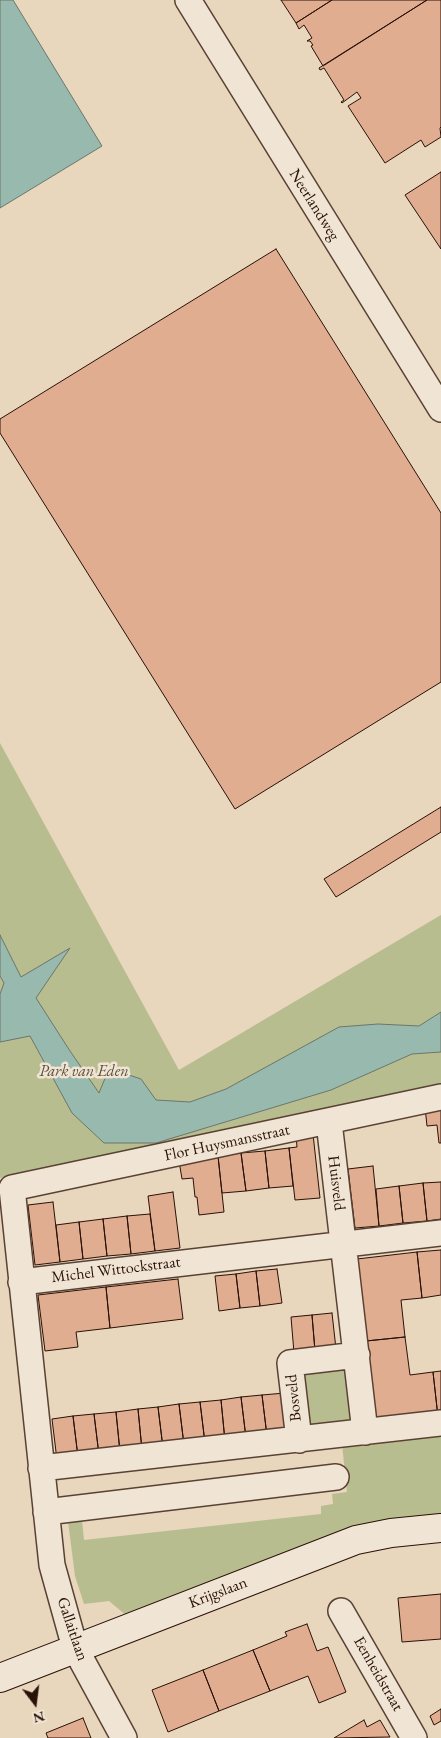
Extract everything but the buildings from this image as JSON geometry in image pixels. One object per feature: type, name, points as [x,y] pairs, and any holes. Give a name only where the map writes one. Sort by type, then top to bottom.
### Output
[{"type":"street","name":"Neerlandweg","points":[[188,0],[441,409]]},
{"type":"street","name":"Flor Huysmansstraat","points":[[21,1282],[12,1188],[441,1097]]},
{"type":"street","name":"Huisveld","points":[[329,1122],[344,1243]]},
{"type":"street","name":"Michel Wittockstraat","points":[[21,1282],[441,1233]]},
{"type":"street","points":[[344,1243],[365,1432]]},
{"type":"street","points":[[21,1282],[46,1512],[336,1477]]},
{"type":"street","name":"Bosveld","points":[[298,1440],[290,1363],[357,1355]]},
{"type":"street","points":[[41,1468],[441,1423]]},
{"type":"street","name":"Gallaitlaan","points":[[46,1512],[54,1574],[75,1648],[124,1738]]},
{"type":"street","name":"Krijgslaan","points":[[0,1678],[356,1540],[390,1533],[441,1528]]},
{"type":"street","name":"Eenheidstraat","points":[[341,1610],[414,1738]]},
{"type":"green space","name":"Park van Eden","points":[[0,743],[179,1070],[441,915],[441,1084],[0,1178]]},
{"type":"green space","points":[[352,1364],[359,1425],[305,1432],[299,1370]]},
{"type":"green space","points":[[441,1433],[441,1517],[353,1526],[127,1616],[109,1601],[84,1604],[75,1576],[68,1521],[82,1520],[84,1540],[321,1514],[321,1506],[333,1504],[332,1494],[347,1492],[342,1444]]},
{"type":"water","points":[[0,0],[13,0],[102,146],[0,208]]},
{"type":"water","points":[[0,935],[21,977],[70,948],[36,998],[99,1093],[106,1076],[117,1071],[141,1079],[156,1100],[190,1102],[226,1089],[339,1027],[378,1024],[419,1026],[441,1012],[441,1052],[412,1054],[331,1090],[156,1143],[104,1143],[72,1113],[30,1036],[0,1042],[0,994],[4,983],[0,976]]}]
